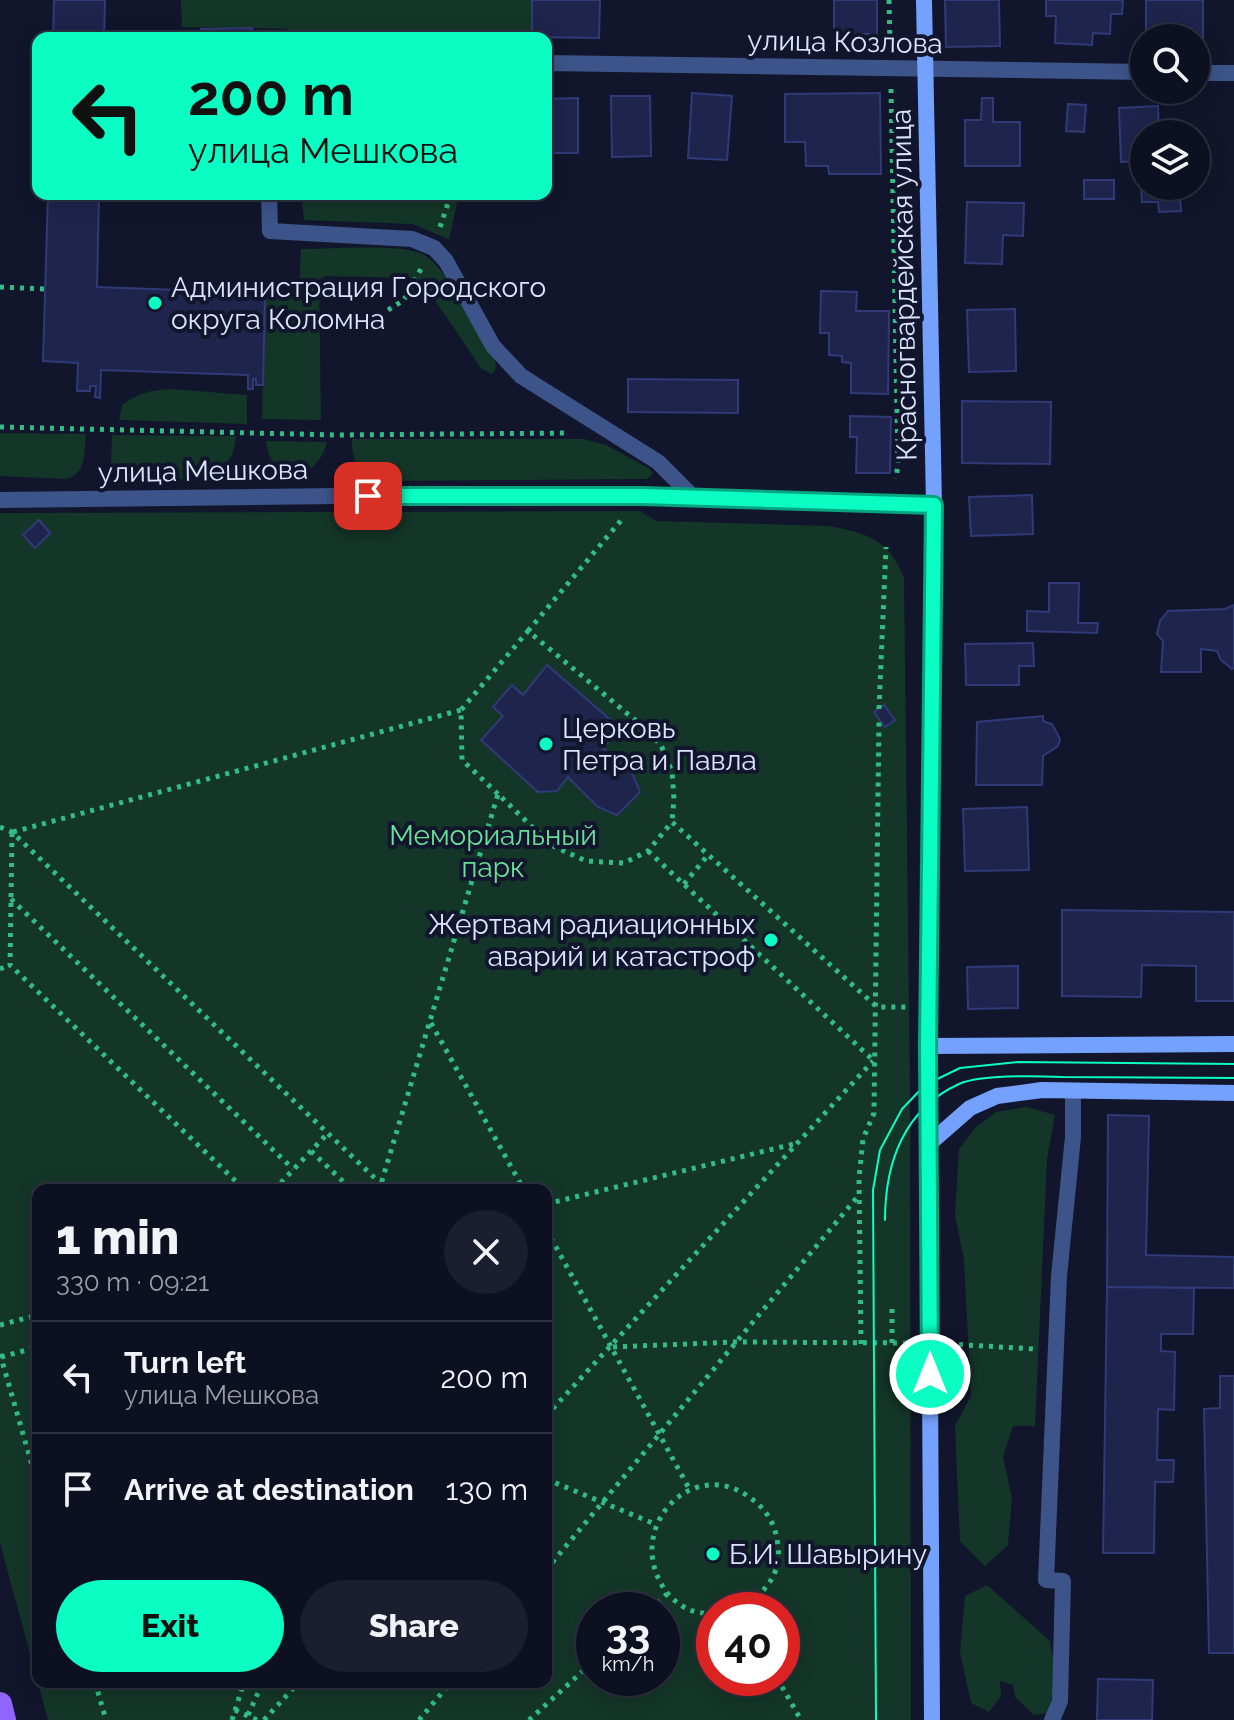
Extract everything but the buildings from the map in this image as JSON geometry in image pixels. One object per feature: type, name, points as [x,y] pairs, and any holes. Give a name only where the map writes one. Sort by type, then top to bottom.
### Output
[{"type":"main road","points":[[0,1704],[4,1720]]},
{"type":"street","name":"Красногвардейская улица","points":[[924,0],[934,505],[928,1046],[932,1720]]},
{"type":"street","name":"улица Козлова","points":[[552,63],[1130,72]]},
{"type":"street","points":[[1210,73],[1234,73]]},
{"type":"street","points":[[269,200],[270,231],[412,239],[434,248],[446,261],[493,346],[521,376],[658,462],[693,497]]},
{"type":"street","name":"улица Мешкова","points":[[0,500],[642,496],[934,505]]},
{"type":"street","points":[[928,1046],[1234,1044]]},
{"type":"street","points":[[930,1143],[970,1108],[997,1096],[1042,1090],[1234,1093]]},
{"type":"street","points":[[1052,1720],[1060,1701],[1063,1581],[1046,1580],[1059,1276],[1073,1137],[1073,1091]]},
{"type":"path","points":[[889,0],[896,479]]},
{"type":"path","points":[[0,287],[45,289]]},
{"type":"path","points":[[0,427],[338,435],[610,433]]},
{"type":"path","points":[[12,832],[461,710],[642,496]]},
{"type":"path","points":[[879,709],[886,547]]},
{"type":"path","points":[[461,710],[462,760],[551,845],[586,861],[624,863],[648,851],[672,822],[672,772],[661,745],[528,631]]},
{"type":"path","points":[[861,1344],[860,1194],[863,1139],[874,1113],[879,718]]},
{"type":"path","points":[[0,827],[12,832],[381,1184],[498,794]]},
{"type":"path","points":[[672,822],[877,1007],[908,1007]]},
{"type":"path","points":[[12,832],[10,965],[239,1184]]},
{"type":"path","points":[[648,851],[874,1060]]},
{"type":"path","points":[[684,884],[708,855]]},
{"type":"path","points":[[11,898],[293,1169]]},
{"type":"path","points":[[0,969],[10,965]]},
{"type":"path","points":[[430,1022],[521,1184]]},
{"type":"path","points":[[552,1410],[874,1060]]},
{"type":"path","points":[[279,1184],[328,1133]]},
{"type":"path","points":[[552,1203],[798,1143]]},
{"type":"path","points":[[311,1151],[346,1184]]},
{"type":"path","points":[[552,1563],[860,1194]]},
{"type":"path","points":[[552,1242],[690,1490]]},
{"type":"path","points":[[892,1303],[892,1343]]},
{"type":"path","points":[[0,1325],[32,1317]]},
{"type":"path","points":[[612,1347],[735,1342],[930,1343],[1056,1350]]},
{"type":"path","points":[[32,1348],[0,1355],[3,1378],[32,1467]]},
{"type":"path","points":[[552,1482],[655,1524]]},
{"type":"path","points":[[666,1592],[654,1573],[650,1549],[655,1524],[671,1502],[690,1490],[715,1485],[741,1491],[762,1506],[775,1527],[779,1551],[773,1577],[763,1592]]},
{"type":"path","points":[[529,1720],[576,1677]]},
{"type":"path","points":[[97,1688],[106,1720]]},
{"type":"path","points":[[232,1720],[242,1688]]},
{"type":"path","points":[[248,1715],[260,1688]]},
{"type":"path","points":[[264,1720],[293,1688]]},
{"type":"path","points":[[419,1720],[446,1688]]},
{"type":"path","points":[[787,1696],[801,1720]]},
{"type":"path","points":[[235,1710],[257,1720]]},
{"type":"green space","points":[[181,0],[532,0],[532,32],[287,32],[287,29],[182,27]]},
{"type":"green space","points":[[302,200],[458,200],[449,239],[412,224],[304,220]]},
{"type":"green space","points":[[301,249],[394,249],[427,257],[452,285],[487,342],[495,359],[495,371],[491,374],[481,368],[422,281],[411,278],[326,276],[319,283],[321,420],[262,419],[265,293],[299,293]]},
{"type":"green space","points":[[171,389],[247,395],[247,424],[119,420],[122,405],[128,401],[145,393]]},
{"type":"green space","points":[[0,433],[86,434],[81,467],[67,479],[0,476]]},
{"type":"green space","points":[[112,435],[236,436],[232,453],[224,465],[212,473],[180,479],[130,479],[121,477],[111,463]]},
{"type":"green space","points":[[352,439],[584,439],[606,445],[650,469],[653,474],[647,479],[381,481],[361,471],[353,454]]},
{"type":"green space","points":[[266,441],[327,442],[322,456],[314,465],[305,472],[295,474],[276,466]]},
{"type":"green space","name":"Мемориальный парк","points":[[640,511],[656,521],[829,526],[876,540],[892,555],[904,578],[910,1100],[911,1720],[48,1720],[39,1688],[552,1688],[552,1184],[32,1184],[32,1661],[0,1543],[0,513]]},
{"type":"green space","points":[[1027,1107],[1055,1115],[1047,1159],[1035,1426],[1013,1426],[1003,1457],[1012,1498],[1008,1545],[985,1566],[960,1541],[955,1426],[971,1396],[964,1260],[955,1215],[959,1149],[975,1128],[996,1112]]},
{"type":"green space","points":[[987,1585],[1050,1641],[1057,1681],[1047,1713],[1034,1715],[1015,1697],[1013,1685],[1000,1681],[1001,1696],[989,1712],[971,1703],[960,1652],[965,1596]]},
{"type":"tram line","points":[[876,1720],[873,1190],[880,1150],[902,1109],[925,1085],[960,1068],[1018,1062],[1234,1064]]},
{"type":"tram line","points":[[885,1220],[889,1178],[901,1140],[924,1108],[959,1084],[1010,1076],[1234,1078]]},
{"type":"place","name":"Администрация Городского округа Коломна","points":[[155,303]]},
{"type":"place","name":"Церковь Петра и Павла","points":[[546,744]]},
{"type":"place","name":"Жертвам радиационных аварий и катастроф","points":[[771,940]]},
{"type":"place","name":"Б.И. Шавырину","points":[[713,1554]]},
{"type":"route","points":[[368,496],[642,496],[934,505],[928,1046],[930,1374]]}]
